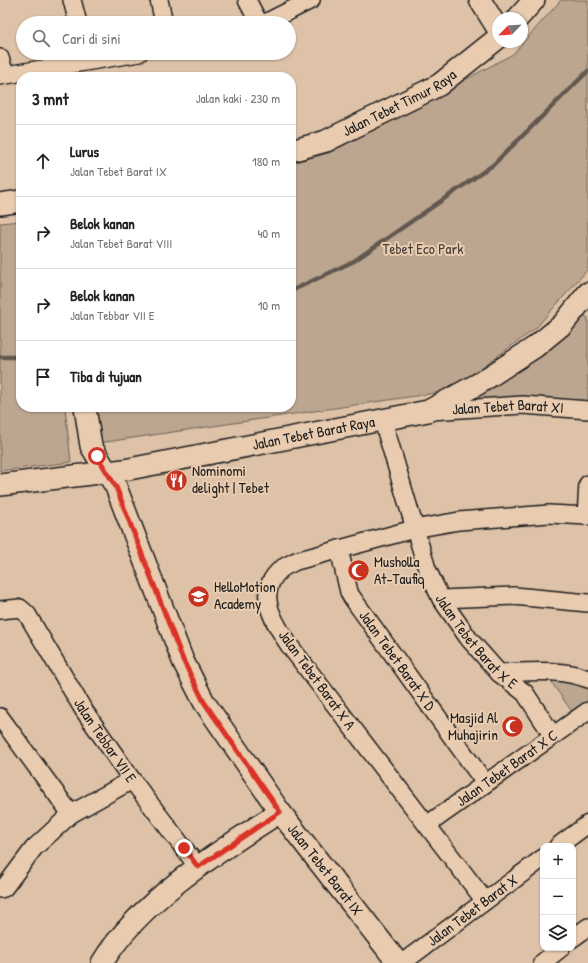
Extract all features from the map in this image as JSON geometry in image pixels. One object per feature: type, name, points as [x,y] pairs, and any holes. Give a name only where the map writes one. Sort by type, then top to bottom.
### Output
[{"type":"street","points":[[72,0],[76,16]]},
{"type":"street","points":[[158,0],[162,16]]},
{"type":"street","points":[[247,0],[255,16]]},
{"type":"street","points":[[279,16],[310,0]]},
{"type":"street","points":[[480,0],[492,19]]},
{"type":"street","points":[[523,12],[534,0]]},
{"type":"street","name":"Jalan Tebet Timur Raya","points":[[296,150],[326,142],[438,85],[492,43]]},
{"type":"street","points":[[0,58],[2,76],[16,73]]},
{"type":"street","points":[[20,72],[74,60]]},
{"type":"street","points":[[0,204],[16,202]]},
{"type":"street","name":"Jalan Tebet Barat Raya","points":[[0,485],[108,472],[383,421],[428,411],[478,384],[535,347],[563,324],[585,301]]},
{"type":"street","name":"Jalan Tebet Barat XI","points":[[428,411],[522,404],[588,410]]},
{"type":"street","name":"Jalan Tebet Barat IX","points":[[86,412],[91,446],[116,487],[183,660],[204,702],[280,812],[398,963]]},
{"type":"street","name":"Jalan Tebet Barat X E","points":[[383,421],[427,569],[442,599],[469,639],[499,673],[525,693],[553,736]]},
{"type":"street","points":[[587,516],[588,484]]},
{"type":"street","name":"Jalan Tebet Barat X A","points":[[485,901],[289,645],[269,609],[267,595],[270,585],[280,570],[313,555],[414,529],[459,521],[500,517],[549,514],[587,516]]},
{"type":"street","name":"Jalan Tebet Barat X D","points":[[340,549],[351,596],[485,783]]},
{"type":"street","points":[[442,599],[514,596],[588,603]]},
{"type":"street","name":"Jalan Tebbar VII E","points":[[0,610],[20,608],[27,614],[83,709],[132,780],[198,867]]},
{"type":"street","points":[[499,673],[544,671],[581,676],[588,679]]},
{"type":"street","name":"Jalan Tebet Barat X C","points":[[427,826],[485,783],[588,711]]},
{"type":"street","points":[[0,717],[71,814]]},
{"type":"street","points":[[0,889],[4,888],[34,848],[71,814],[132,780]]},
{"type":"street","points":[[107,961],[128,928],[153,902],[198,867],[280,812]]},
{"type":"street","points":[[562,843],[588,824]]},
{"type":"street","name":"Jalan Tebet Barat X","points":[[402,963],[540,860]]},
{"type":"street","points":[[576,936],[588,927]]},
{"type":"street","points":[[542,963],[557,951]]},
{"type":"green space","name":"Tebet Eco Park","points":[[561,0],[588,0],[588,269],[535,329],[449,391],[99,443],[96,412],[296,412],[296,162],[329,153],[513,54],[518,48],[528,48],[528,37]]},
{"type":"green space","points":[[16,221],[16,412],[66,412],[71,462],[0,471],[0,223]]},
{"type":"green space","points":[[584,316],[588,318],[588,404],[463,404]]},
{"type":"green space","points":[[547,676],[588,686],[588,706],[575,716]]},
{"type":"waterway","points":[[296,289],[354,261],[493,165],[588,71]]},
{"type":"waterway","points":[[0,357],[16,357]]},
{"type":"place","name":"Nominomi delight | Tebet","points":[[177,480]]},
{"type":"place","name":"Musholla At-Taufiq","points":[[358,571]]},
{"type":"place","name":"HelloMotion Academy","points":[[198,596]]},
{"type":"place","name":"Masjid Al Muhajirin","points":[[513,727]]},
{"type":"route","points":[[97,456],[116,487],[183,660],[204,702],[280,812],[198,867],[184,848]]}]
